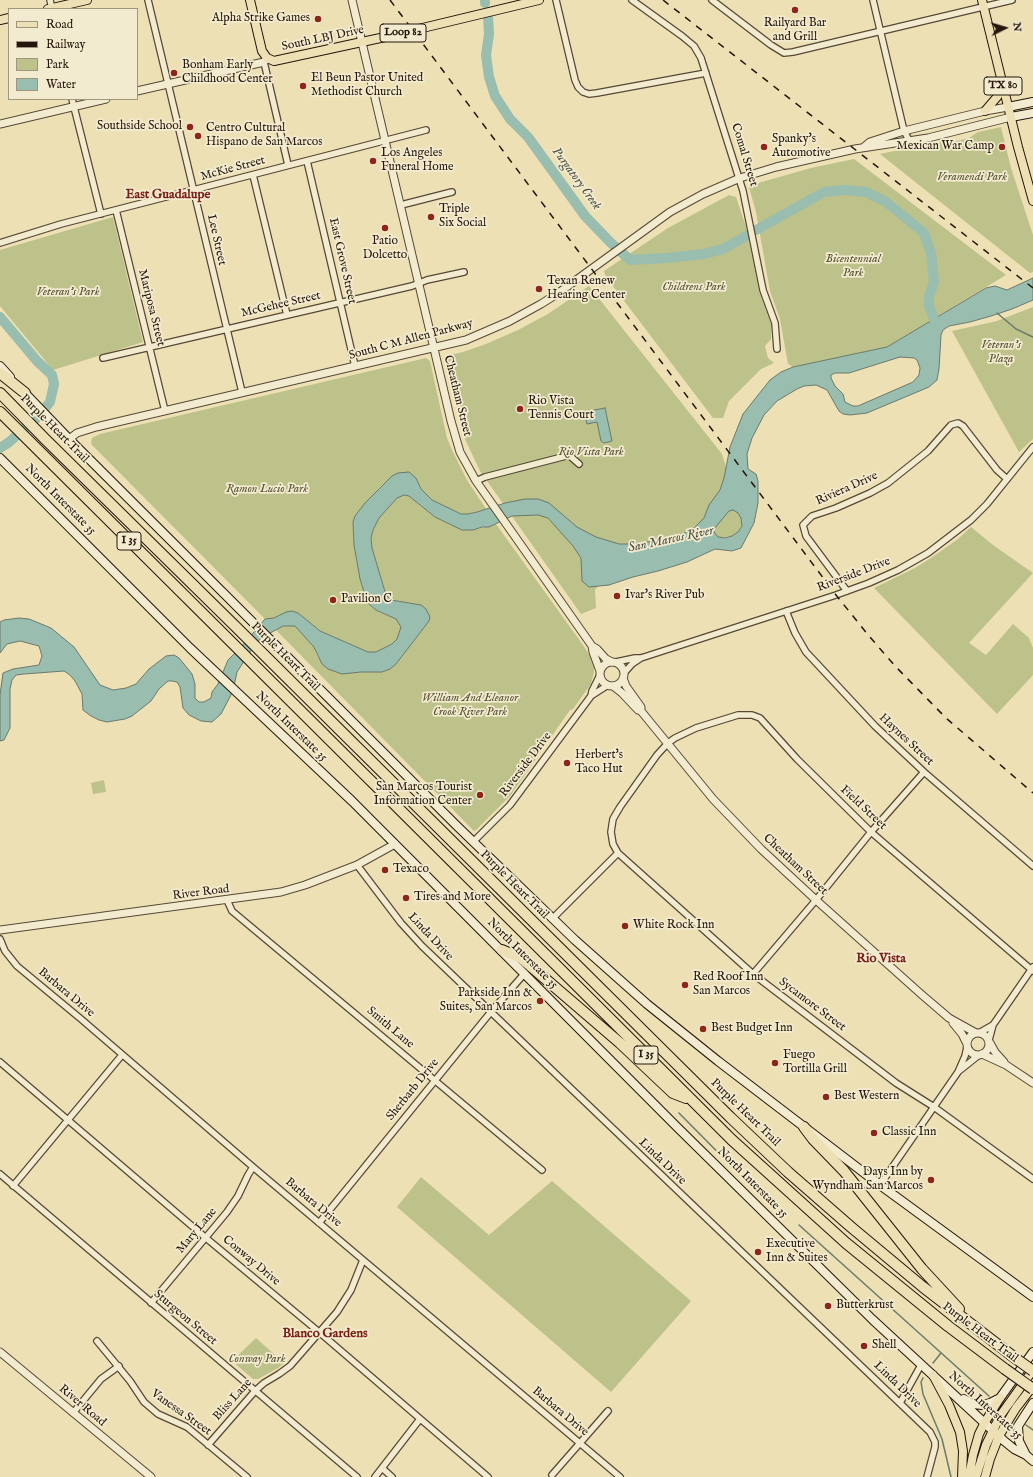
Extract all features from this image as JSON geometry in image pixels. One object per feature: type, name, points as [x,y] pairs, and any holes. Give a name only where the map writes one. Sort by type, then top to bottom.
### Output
[{"type":"highway","points":[[0,373],[26,394]]},
{"type":"highway","name":"Purple Heart Trail","points":[[0,393],[683,1072],[757,1143],[851,1227],[979,1331],[1033,1371]]},
{"type":"highway","name":"Purple Heart Trail","points":[[3,415],[223,636],[732,1140],[846,1242],[948,1326],[1033,1389]]},
{"type":"highway","points":[[502,950],[521,958],[620,1043],[673,1093],[692,1101]]},
{"type":"highway","points":[[804,1126],[813,1139],[844,1171],[922,1269],[979,1331]]},
{"type":"main road","points":[[50,7],[86,0]]},
{"type":"main road","points":[[250,0],[262,51],[266,60]]},
{"type":"main road","name":"South LBJ Drive","points":[[266,60],[278,61],[539,0]]},
{"type":"main road","name":"TX 80","points":[[983,4],[1002,84],[1033,201]]},
{"type":"main road","points":[[985,110],[996,96],[1002,84]]},
{"type":"main road","points":[[1008,107],[1033,102]]},
{"type":"main road","points":[[1011,117],[1033,113]]},
{"type":"main road","points":[[0,366],[58,428],[552,919],[647,1004],[718,1061],[880,1185],[1033,1297]]},
{"type":"main road","name":"North Interstate 35","points":[[0,458],[190,648],[352,801],[677,1127],[852,1299],[921,1365],[1014,1449],[1026,1455],[1033,1461]]},
{"type":"main road","points":[[969,1477],[973,1455],[985,1422],[1000,1398],[1033,1352]]},
{"type":"main road","points":[[985,1477],[1000,1416],[1033,1371]]},
{"type":"main road","points":[[933,1375],[951,1410],[960,1432],[963,1451],[962,1477]]},
{"type":"main road","points":[[976,1477],[986,1445],[1033,1386]]},
{"type":"main road","points":[[956,1396],[973,1404],[982,1405],[1000,1398]]},
{"type":"main road","points":[[1026,1455],[1019,1441],[1018,1426],[1022,1417],[1033,1403]]},
{"type":"street","name":"Lee Street","points":[[148,0],[242,392]]},
{"type":"street","name":"Cheatham Street","points":[[352,0],[455,437],[460,452],[476,481],[592,646],[597,649],[606,659],[614,662]]},
{"type":"street","points":[[556,0],[575,80],[578,87],[583,92],[589,94],[597,93],[706,72]]},
{"type":"street","name":"Comal Street","points":[[632,0],[682,36],[694,46],[702,58],[740,178],[748,210],[763,290],[775,323],[777,349]]},
{"type":"street","points":[[712,0],[771,46],[784,53],[880,31],[983,4],[1012,0]]},
{"type":"street","points":[[873,0],[904,131],[909,140]]},
{"type":"street","name":"South LBJ Drive","points":[[138,91],[266,60]]},
{"type":"street","points":[[266,60],[288,165]]},
{"type":"street","points":[[72,100],[101,214]]},
{"type":"street","points":[[0,124],[102,100]]},
{"type":"street","name":"South C M Allen Parkway","points":[[864,147],[870,142],[904,131],[985,110],[1008,107]]},
{"type":"street","name":"South C M Allen Parkway","points":[[69,439],[74,434],[81,431],[466,340],[524,314],[557,294],[670,212],[702,194],[740,178],[776,167],[864,147],[928,138],[1011,117]]},
{"type":"street","name":"McKie Street","points":[[0,243],[61,224],[426,130]]},
{"type":"street","name":"East Grove Street","points":[[306,161],[355,366]]},
{"type":"street","points":[[253,175],[287,315]]},
{"type":"street","points":[[401,205],[452,192]]},
{"type":"street","name":"Mariposa Street","points":[[116,210],[165,411]]},
{"type":"street","name":"McGehee Street","points":[[103,358],[412,286],[427,280],[464,272]]},
{"type":"street","name":"Riviera Drive","points":[[847,591],[806,536],[803,525],[812,516],[836,508],[870,493],[888,483],[928,451],[951,425],[958,423],[963,426],[997,470],[1007,479]]},
{"type":"street","name":"Riverside Drive","points":[[624,676],[632,664],[641,658],[847,591],[898,570],[928,553],[971,520],[987,504],[1033,446]]},
{"type":"street","points":[[476,481],[485,477],[566,456],[570,456],[579,464]]},
{"type":"street","name":"Haynes Street","points":[[786,611],[795,633],[813,659],[875,726],[924,772],[1033,866]]},
{"type":"street","name":"Cheatham Street","points":[[592,646],[600,673]]},
{"type":"street","name":"Riverside Drive","points":[[614,662],[641,658]]},
{"type":"street","points":[[614,662],[622,667],[624,676],[619,684],[610,686],[602,681],[600,673],[604,664],[614,662]]},
{"type":"street","name":"Riverside Drive","points":[[473,842],[510,805],[591,696],[600,673]]},
{"type":"street","name":"Cheatham Street","points":[[624,676],[626,686],[641,707],[641,711]]},
{"type":"street","name":"Cheatham Street","points":[[610,686],[622,693],[638,710],[641,711],[713,798],[761,849],[949,1018],[962,1034],[967,1046]]},
{"type":"street","name":"Riverside Drive","points":[[591,696],[610,686]]},
{"type":"street","name":"Field Street","points":[[668,743],[680,735],[738,715],[752,715],[760,718],[797,759],[871,832],[1032,969]]},
{"type":"street","name":"Sycamore Street","points":[[668,743],[620,807],[613,819],[611,832],[613,844],[618,853],[753,974],[896,1083],[934,1107],[1033,1179]]},
{"type":"street","points":[[753,974],[871,832],[924,772]]},
{"type":"street","name":"River Road","points":[[0,930],[281,892],[305,885],[357,865],[395,844]]},
{"type":"street","points":[[552,919],[618,853]]},
{"type":"street","name":"Linda Drive","points":[[357,865],[402,923],[422,946],[490,1013],[933,1436],[935,1447],[927,1477]]},
{"type":"street","name":"Smith Lane","points":[[227,900],[232,911],[542,1170]]},
{"type":"street","name":"Barbara Drive","points":[[0,939],[5,951],[17,966],[620,1477]]},
{"type":"street","points":[[958,1072],[988,1050],[993,1025],[1032,969]]},
{"type":"street","name":"Sherbarb Drive","points":[[319,1223],[490,1013],[525,973]]},
{"type":"street","name":"Cheatham Street","points":[[949,1018],[977,1033]]},
{"type":"street","points":[[880,1185],[958,1072],[965,1056],[970,1036],[993,1025]]},
{"type":"street","points":[[977,1033],[985,1035],[995,1052],[1006,1064],[1033,1083]]},
{"type":"street","points":[[967,1046],[972,1053],[1006,1064]]},
{"type":"street","points":[[14,1186],[122,1055]]},
{"type":"street","name":"Conway Drive","points":[[0,1062],[488,1477]]},
{"type":"street","name":"Mary Lane","points":[[151,1303],[235,1201],[253,1167]]},
{"type":"street","name":"Sturgeon Street","points":[[0,1174],[357,1477]]},
{"type":"street","name":"Bliss Lane","points":[[208,1445],[255,1391],[264,1383],[290,1366],[345,1302],[363,1260]]},
{"type":"street","name":"Vanessa Street","points":[[97,1341],[119,1366],[144,1402],[158,1414],[187,1428],[247,1477]]},
{"type":"street","name":"River Road","points":[[0,1352],[150,1477]]},
{"type":"street","points":[[900,1403],[921,1365]]},
{"type":"street","points":[[73,1413],[101,1379],[119,1366]]},
{"type":"street","points":[[552,1475],[608,1411]]},
{"type":"street","points":[[375,1477],[420,1419]]},
{"type":"street","points":[[382,1468],[392,1477]]},
{"type":"green space","name":"Veramendi Park","points":[[1001,127],[1011,168],[1033,235],[1033,272],[1030,273],[880,154],[939,142],[957,141],[969,138],[978,132]]},
{"type":"green space","name":"Bicentennial Park","points":[[854,159],[1006,275],[887,347],[793,367],[788,364],[780,319],[770,291],[756,212],[749,187],[751,185],[811,168]]},
{"type":"green space","name":"Childrens Park","points":[[729,195],[736,197],[746,227],[759,291],[771,324],[771,339],[765,346],[768,358],[774,363],[761,369],[729,401],[723,418],[713,418],[606,277],[604,271],[668,228]]},
{"type":"green space","name":"Veteran's Park","points":[[113,217],[143,342],[53,370],[0,306],[0,250]]},
{"type":"green space","name":"Rio Vista Park","points":[[589,286],[722,454],[742,518],[742,525],[738,532],[732,536],[624,553],[595,590],[596,608],[581,614],[480,471],[464,437],[445,359],[446,356],[486,344],[518,330],[548,314]]},
{"type":"green space","name":"Veteran's Plaza","points":[[1033,307],[1033,439],[1019,452],[952,331],[997,321]]},
{"type":"green space","name":"Ramon Lucio Park","points":[[426,358],[430,361],[447,438],[467,480],[486,509],[468,514],[461,514],[432,500],[421,489],[416,478],[392,476],[378,489],[355,516],[353,522],[354,545],[360,579],[365,595],[369,604],[376,610],[396,619],[401,627],[397,639],[392,644],[376,652],[368,652],[320,631],[298,613],[286,612],[274,618],[265,619],[91,444],[92,438],[100,434]]},
{"type":"green space","name":"William And Eleanor Crook River Park","points":[[404,495],[409,496],[435,517],[462,530],[473,530],[496,524],[585,648],[592,659],[594,666],[591,684],[573,709],[570,710],[510,796],[474,831],[275,629],[283,626],[295,626],[314,647],[318,657],[342,674],[361,672],[396,664],[429,621],[430,617],[421,605],[391,600],[386,595],[372,548],[371,538],[379,518],[397,498]]},
{"type":"green space","points":[[971,527],[993,545],[1033,573],[969,643],[986,655],[1013,624],[1029,638],[1033,648],[1033,675],[997,714],[874,588],[915,568],[931,558],[958,539]]},
{"type":"green space","points":[[104,780],[106,792],[93,794],[91,783]]},
{"type":"green space","points":[[421,1177],[489,1235],[552,1181],[691,1301],[611,1392],[397,1207]]},
{"type":"green space","name":"Conway Park","points":[[256,1338],[284,1363],[258,1379],[253,1379],[232,1361]]},
{"type":"water","name":"San Marcos River","points":[[1033,278],[1033,300],[991,316],[949,326],[943,330],[941,335],[937,380],[929,387],[867,413],[850,415],[843,414],[839,411],[827,390],[816,385],[804,386],[777,401],[764,415],[752,438],[747,454],[748,469],[756,474],[758,481],[758,503],[754,523],[741,548],[732,551],[715,549],[687,562],[658,571],[609,585],[589,587],[582,581],[581,558],[573,546],[548,518],[538,515],[512,516],[489,527],[482,527],[473,530],[462,530],[435,517],[409,496],[404,495],[397,498],[379,518],[371,538],[372,548],[386,595],[391,600],[421,605],[426,609],[430,617],[429,621],[396,664],[390,669],[382,672],[342,674],[328,669],[322,664],[314,647],[295,626],[283,626],[261,638],[252,649],[237,672],[233,691],[221,714],[212,722],[201,721],[189,715],[183,708],[180,687],[177,682],[168,681],[159,689],[151,701],[132,716],[125,719],[107,722],[91,716],[83,710],[82,694],[75,681],[64,671],[16,675],[12,680],[10,689],[10,728],[4,740],[0,741],[0,695],[3,673],[13,669],[39,665],[42,656],[39,646],[20,641],[7,644],[0,653],[0,622],[4,620],[19,618],[29,619],[51,628],[74,647],[100,685],[113,690],[126,688],[136,684],[149,669],[166,656],[174,655],[179,658],[192,674],[195,684],[195,698],[199,702],[204,702],[211,698],[212,692],[218,684],[228,660],[265,619],[274,618],[286,612],[292,611],[298,613],[320,631],[368,652],[376,652],[392,644],[397,639],[401,627],[396,619],[376,610],[369,604],[360,579],[354,545],[353,522],[355,516],[365,503],[392,476],[398,473],[409,472],[416,478],[421,489],[432,500],[461,514],[477,512],[505,503],[525,499],[538,499],[549,503],[577,527],[596,537],[619,544],[649,542],[680,535],[692,530],[704,518],[709,505],[720,490],[730,447],[743,414],[770,380],[781,372],[793,367],[887,347],[986,288],[995,286],[1007,290]],"holes":[[[900,357],[914,358],[917,360],[920,368],[919,375],[913,382],[858,406],[853,406],[845,402],[843,394],[835,386],[831,378],[831,375],[835,373],[849,373]],[[733,510],[738,513],[741,518],[742,526],[738,532],[732,536],[725,538],[718,537],[714,532],[714,529],[729,511]]]},
{"type":"water","points":[[605,408],[612,441],[604,443],[601,441],[597,422],[587,424],[584,412]]},
{"type":"waterway","name":"Purgatory Creek","points":[[488,16],[489,34],[486,55],[489,77],[495,96],[510,119],[528,137],[585,216],[630,260],[704,254],[723,249],[748,235]]},
{"type":"waterway","name":"Purgatory Creek","points":[[756,230],[824,192],[844,190],[866,192],[886,202],[924,233],[931,253],[934,282],[929,296],[929,306],[936,324]]},
{"type":"waterway","points":[[997,313],[1016,329],[1033,337]]},
{"type":"waterway","points":[[0,317],[37,361],[52,375],[54,384],[50,402],[38,417],[0,448]]},
{"type":"waterway","points":[[679,1113],[773,1208]]},
{"type":"waterway","points":[[799,1225],[989,1396]]},
{"type":"waterway","points":[[933,1363],[941,1353]]},
{"type":"waterway","points":[[923,1378],[921,1382],[923,1394],[942,1439],[951,1477]]},
{"type":"waterway","points":[[1026,1425],[1033,1430]]},
{"type":"railway","points":[[390,0],[836,595],[869,636],[896,667],[946,718],[1033,793]]},
{"type":"railway","points":[[663,0],[1033,288]]},
{"type":"place","name":"Railyard Bar and Grill","points":[[795,10]]},
{"type":"place","name":"Alpha Strike Games","points":[[318,19]]},
{"type":"place","name":"Bonham Early Childhood Center","points":[[174,73]]},
{"type":"place","name":"El Beun Pastor United Methodist Church","points":[[303,86]]},
{"type":"place","name":"Southside School","points":[[190,127]]},
{"type":"place","name":"Centro Cultural Hispano de San Marcos","points":[[198,136]]},
{"type":"place","name":"Spanky's Automotive","points":[[764,147]]},
{"type":"place","name":"Mexican War Camp","points":[[1002,147]]},
{"type":"place","name":"Los Angeles Funeral Home","points":[[373,161]]},
{"type":"place","name":"Triple Six Social","points":[[431,217]]},
{"type":"place","name":"Patio Dolcetto","points":[[385,228]]},
{"type":"place","name":"Texan Renew Hearing Center","points":[[539,289]]},
{"type":"place","name":"Rio Vista Tennis Court","points":[[520,409]]},
{"type":"place","name":"Ivar's River Pub","points":[[617,596]]},
{"type":"place","name":"Pavilion C","points":[[333,600]]},
{"type":"place","name":"Herbert's Taco Hut","points":[[567,763]]},
{"type":"place","name":"San Marcos Tourist Information Center","points":[[480,795]]},
{"type":"place","name":"Texaco","points":[[385,870]]},
{"type":"place","name":"Tires and More","points":[[406,898]]},
{"type":"place","name":"White Rock Inn","points":[[625,926]]},
{"type":"place","name":"Red Roof Inn San Marcos","points":[[685,985]]},
{"type":"place","name":"Parkside Inn & Suites, San Marcos","points":[[540,1001]]},
{"type":"place","name":"Best Budget Inn","points":[[703,1029]]},
{"type":"place","name":"Fuego Tortilla Grill","points":[[775,1063]]},
{"type":"place","name":"Best Western","points":[[826,1097]]},
{"type":"place","name":"Classic Inn","points":[[874,1133]]},
{"type":"place","name":"Days Inn by Wyndham San Marcos","points":[[931,1180]]},
{"type":"place","name":"Executive Inn & Suites","points":[[758,1252]]},
{"type":"place","name":"Butterkrust","points":[[828,1306]]},
{"type":"place","name":"Shell","points":[[864,1346]]},
{"type":"district","name":"East Guadalupe","points":[[168,195]]},
{"type":"district","name":"Rio Vista","points":[[881,959]]},
{"type":"district","name":"Blanco Gardens","points":[[325,1334]]}]
